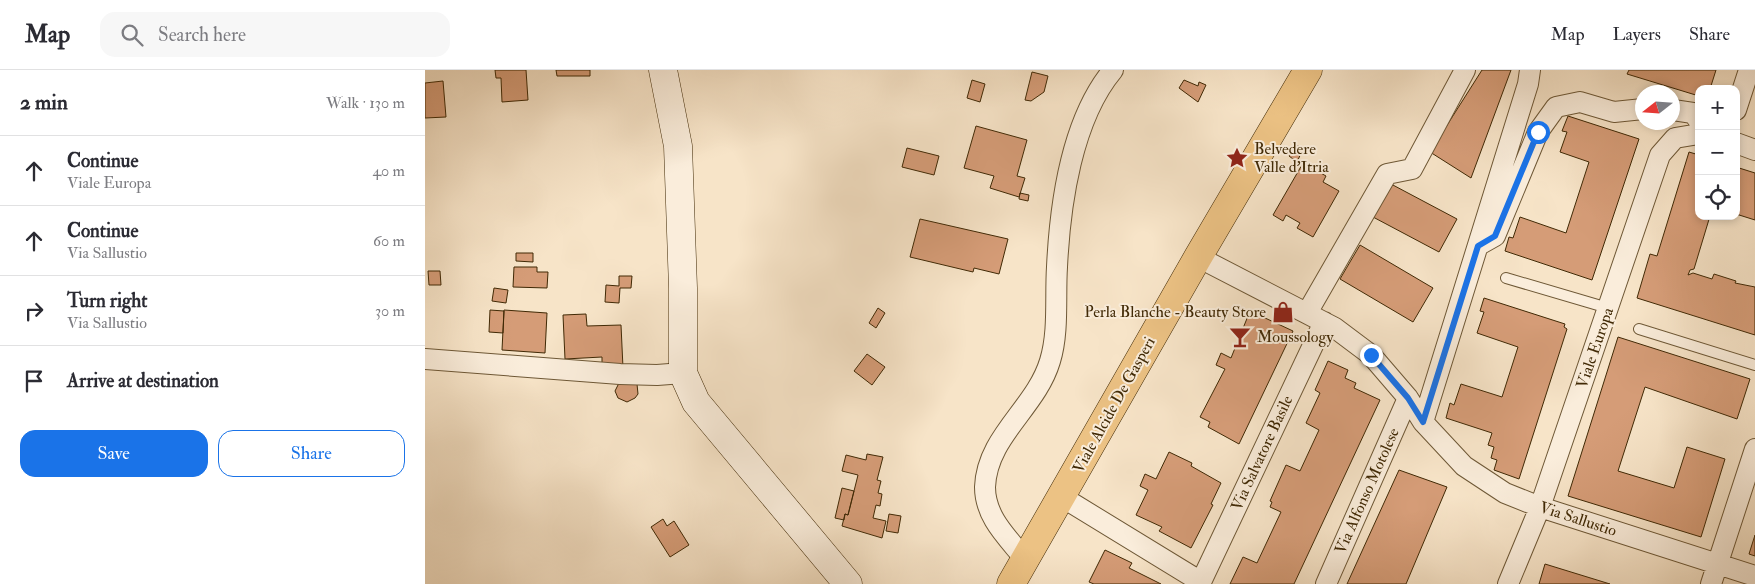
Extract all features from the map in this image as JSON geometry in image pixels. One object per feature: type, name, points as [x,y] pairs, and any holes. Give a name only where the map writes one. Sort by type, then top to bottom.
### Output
[{"type":"main road","points":[[663,70],[678,146],[683,288],[683,373],[696,402],[848,584]]},
{"type":"main road","name":"Viale Alcide De Gasperi","points":[[1011,584],[1024,558],[1062,498],[1198,257],[1308,70]]},
{"type":"street","points":[[1024,558],[995,524],[987,503],[985,487],[994,448],[1039,388],[1051,360],[1056,313],[1057,267],[1062,209],[1082,124],[1106,79],[1113,70]]},
{"type":"street","points":[[1315,318],[1387,174],[1412,169],[1465,70]]},
{"type":"street","points":[[1423,422],[1528,84],[1529,70]]},
{"type":"street","points":[[1740,98],[1749,70]]},
{"type":"street","points":[[1478,246],[1495,236],[1538,132],[1555,107],[1580,102],[1614,112],[1635,110]]},
{"type":"street","points":[[1680,111],[1693,113],[1695,116]]},
{"type":"street","name":"Viale Europa","points":[[1508,584],[1540,508],[1660,155],[1675,138],[1695,135]]},
{"type":"street","points":[[1740,144],[1755,150]]},
{"type":"street","name":"Via Sallustio","points":[[1198,257],[1315,318],[1371,355],[1408,398],[1423,422],[1464,466],[1505,493],[1714,575],[1755,576]]},
{"type":"street","name":"Via Salvatore Basile","points":[[1201,583],[1315,318]]},
{"type":"street","points":[[425,358],[619,374],[657,375],[683,373]]},
{"type":"street","name":"Via Alfonso Motolese","points":[[1326,584],[1408,398]]},
{"type":"street","points":[[1714,575],[1755,449]]},
{"type":"street","points":[[1062,498],[1201,583]]},
{"type":"lane","points":[[1506,278],[1608,308]]},
{"type":"lane","points":[[1639,329],[1755,365]]},
{"type":"building","points":[[495,70],[526,70],[528,100],[502,102],[501,78],[496,78]]},
{"type":"building","points":[[556,70],[590,70],[590,76],[557,76]]},
{"type":"building","points":[[1482,70],[1511,70],[1471,178],[1430,152]]},
{"type":"building","points":[[1629,70],[1716,70],[1711,85],[1695,85],[1695,95],[1680,90],[1680,85],[1663,85],[1627,74]]},
{"type":"building","points":[[1032,72],[1048,76],[1044,92],[1031,101],[1025,100]]},
{"type":"building","points":[[972,80],[985,84],[980,102],[967,98]]},
{"type":"building","points":[[1184,80],[1198,86],[1199,82],[1206,85],[1198,102],[1179,88]]},
{"type":"building","points":[[443,81],[446,117],[425,118],[425,83]]},
{"type":"building","points":[[1568,116],[1639,139],[1592,280],[1505,251],[1509,237],[1513,238],[1520,217],[1566,233],[1589,162],[1560,152],[1567,132],[1562,131]]},
{"type":"building","points":[[976,126],[1027,140],[1017,176],[1025,178],[1019,197],[990,188],[994,176],[964,168]]},
{"type":"building","points":[[1297,146],[1303,149],[1297,162],[1289,156]]},
{"type":"building","points":[[907,148],[939,156],[934,175],[902,167]]},
{"type":"building","points":[[1689,152],[1695,154],[1695,220],[1709,220],[1694,269],[1690,270],[1688,275],[1693,273],[1712,279],[1714,274],[1736,281],[1735,283],[1755,287],[1755,335],[1637,298],[1650,254],[1657,256]]},
{"type":"building","points":[[1303,163],[1326,176],[1323,182],[1339,191],[1313,237],[1297,228],[1300,223],[1286,215],[1283,221],[1273,215]]},
{"type":"building","points":[[1740,168],[1755,173],[1755,220],[1740,215]]},
{"type":"building","points":[[1391,184],[1457,219],[1439,252],[1373,217]]},
{"type":"building","points":[[1020,193],[1029,195],[1028,201],[1019,199]]},
{"type":"building","points":[[920,219],[1008,239],[999,274],[974,268],[973,272],[910,257]]},
{"type":"building","points":[[1360,245],[1433,288],[1413,322],[1340,279]]},
{"type":"building","points":[[516,253],[533,253],[533,262],[516,261]]},
{"type":"building","points":[[514,267],[537,267],[537,272],[548,272],[547,288],[513,287]]},
{"type":"building","points":[[428,271],[440,271],[441,285],[429,285]]},
{"type":"building","points":[[619,276],[632,276],[631,288],[620,288],[619,303],[605,302],[606,285],[619,286]]},
{"type":"building","points":[[494,288],[508,290],[506,303],[492,301]]},
{"type":"building","points":[[1484,298],[1565,324],[1564,327],[1567,329],[1519,479],[1494,470],[1497,460],[1491,458],[1494,447],[1488,445],[1492,433],[1446,418],[1450,403],[1454,405],[1461,384],[1502,397],[1518,347],[1477,333],[1484,312],[1480,311]]},
{"type":"building","points":[[878,308],[885,313],[876,328],[869,323]]},
{"type":"building","points":[[490,310],[504,311],[503,333],[489,332]]},
{"type":"building","points":[[504,310],[547,313],[545,353],[502,350]]},
{"type":"building","points":[[1250,311],[1293,331],[1239,444],[1208,427],[1210,422],[1200,417],[1225,369],[1216,365],[1221,353],[1231,358]]},
{"type":"building","points":[[586,314],[587,326],[621,325],[623,368],[602,369],[602,357],[565,359],[563,315]]},
{"type":"building","points":[[1618,337],[1750,379],[1737,419],[1645,387],[1618,471],[1674,488],[1687,447],[1725,459],[1701,537],[1568,496]]},
{"type":"building","points":[[867,354],[885,367],[872,385],[854,371]]},
{"type":"building","points":[[1328,361],[1348,370],[1345,378],[1356,383],[1354,388],[1380,400],[1294,584],[1230,584],[1243,557],[1257,563],[1281,512],[1270,507],[1272,502],[1270,501],[1286,465],[1300,471],[1319,430],[1306,423],[1320,393],[1315,390]]},
{"type":"building","points":[[619,383],[637,384],[638,394],[627,402],[618,398],[615,391]]},
{"type":"building","points":[[1169,452],[1192,463],[1191,466],[1221,483],[1211,504],[1213,505],[1191,548],[1159,531],[1162,527],[1136,515],[1148,490],[1140,486],[1145,474],[1156,479]]},
{"type":"building","points":[[867,454],[883,457],[877,480],[881,481],[878,493],[882,494],[880,506],[876,505],[873,518],[886,521],[882,538],[842,526],[845,514],[848,515],[858,475],[842,471],[846,455],[866,460]]},
{"type":"building","points":[[1399,470],[1447,487],[1406,584],[1347,584]]},
{"type":"building","points":[[842,488],[854,491],[848,515],[845,514],[844,520],[835,518]]},
{"type":"building","points":[[889,514],[901,516],[898,533],[886,531]]},
{"type":"building","points":[[663,519],[667,526],[674,521],[689,545],[670,557],[651,527]]},
{"type":"building","points":[[1755,535],[1755,556],[1749,554]]},
{"type":"building","points":[[1105,550],[1132,563],[1129,568],[1161,584],[1094,584],[1089,582]]},
{"type":"building","points":[[1545,564],[1610,584],[1539,584]]},
{"type":"place","name":"Belvedere Valle d'Itria","points":[[1237,158]]},
{"type":"place","name":"Perla Blanche - Beauty Store","points":[[1283,312]]},
{"type":"place","name":"Moussology","points":[[1240,337]]},
{"type":"route","points":[[1371,355],[1408,398],[1423,422],[1478,246],[1495,236],[1538,132]]}]
